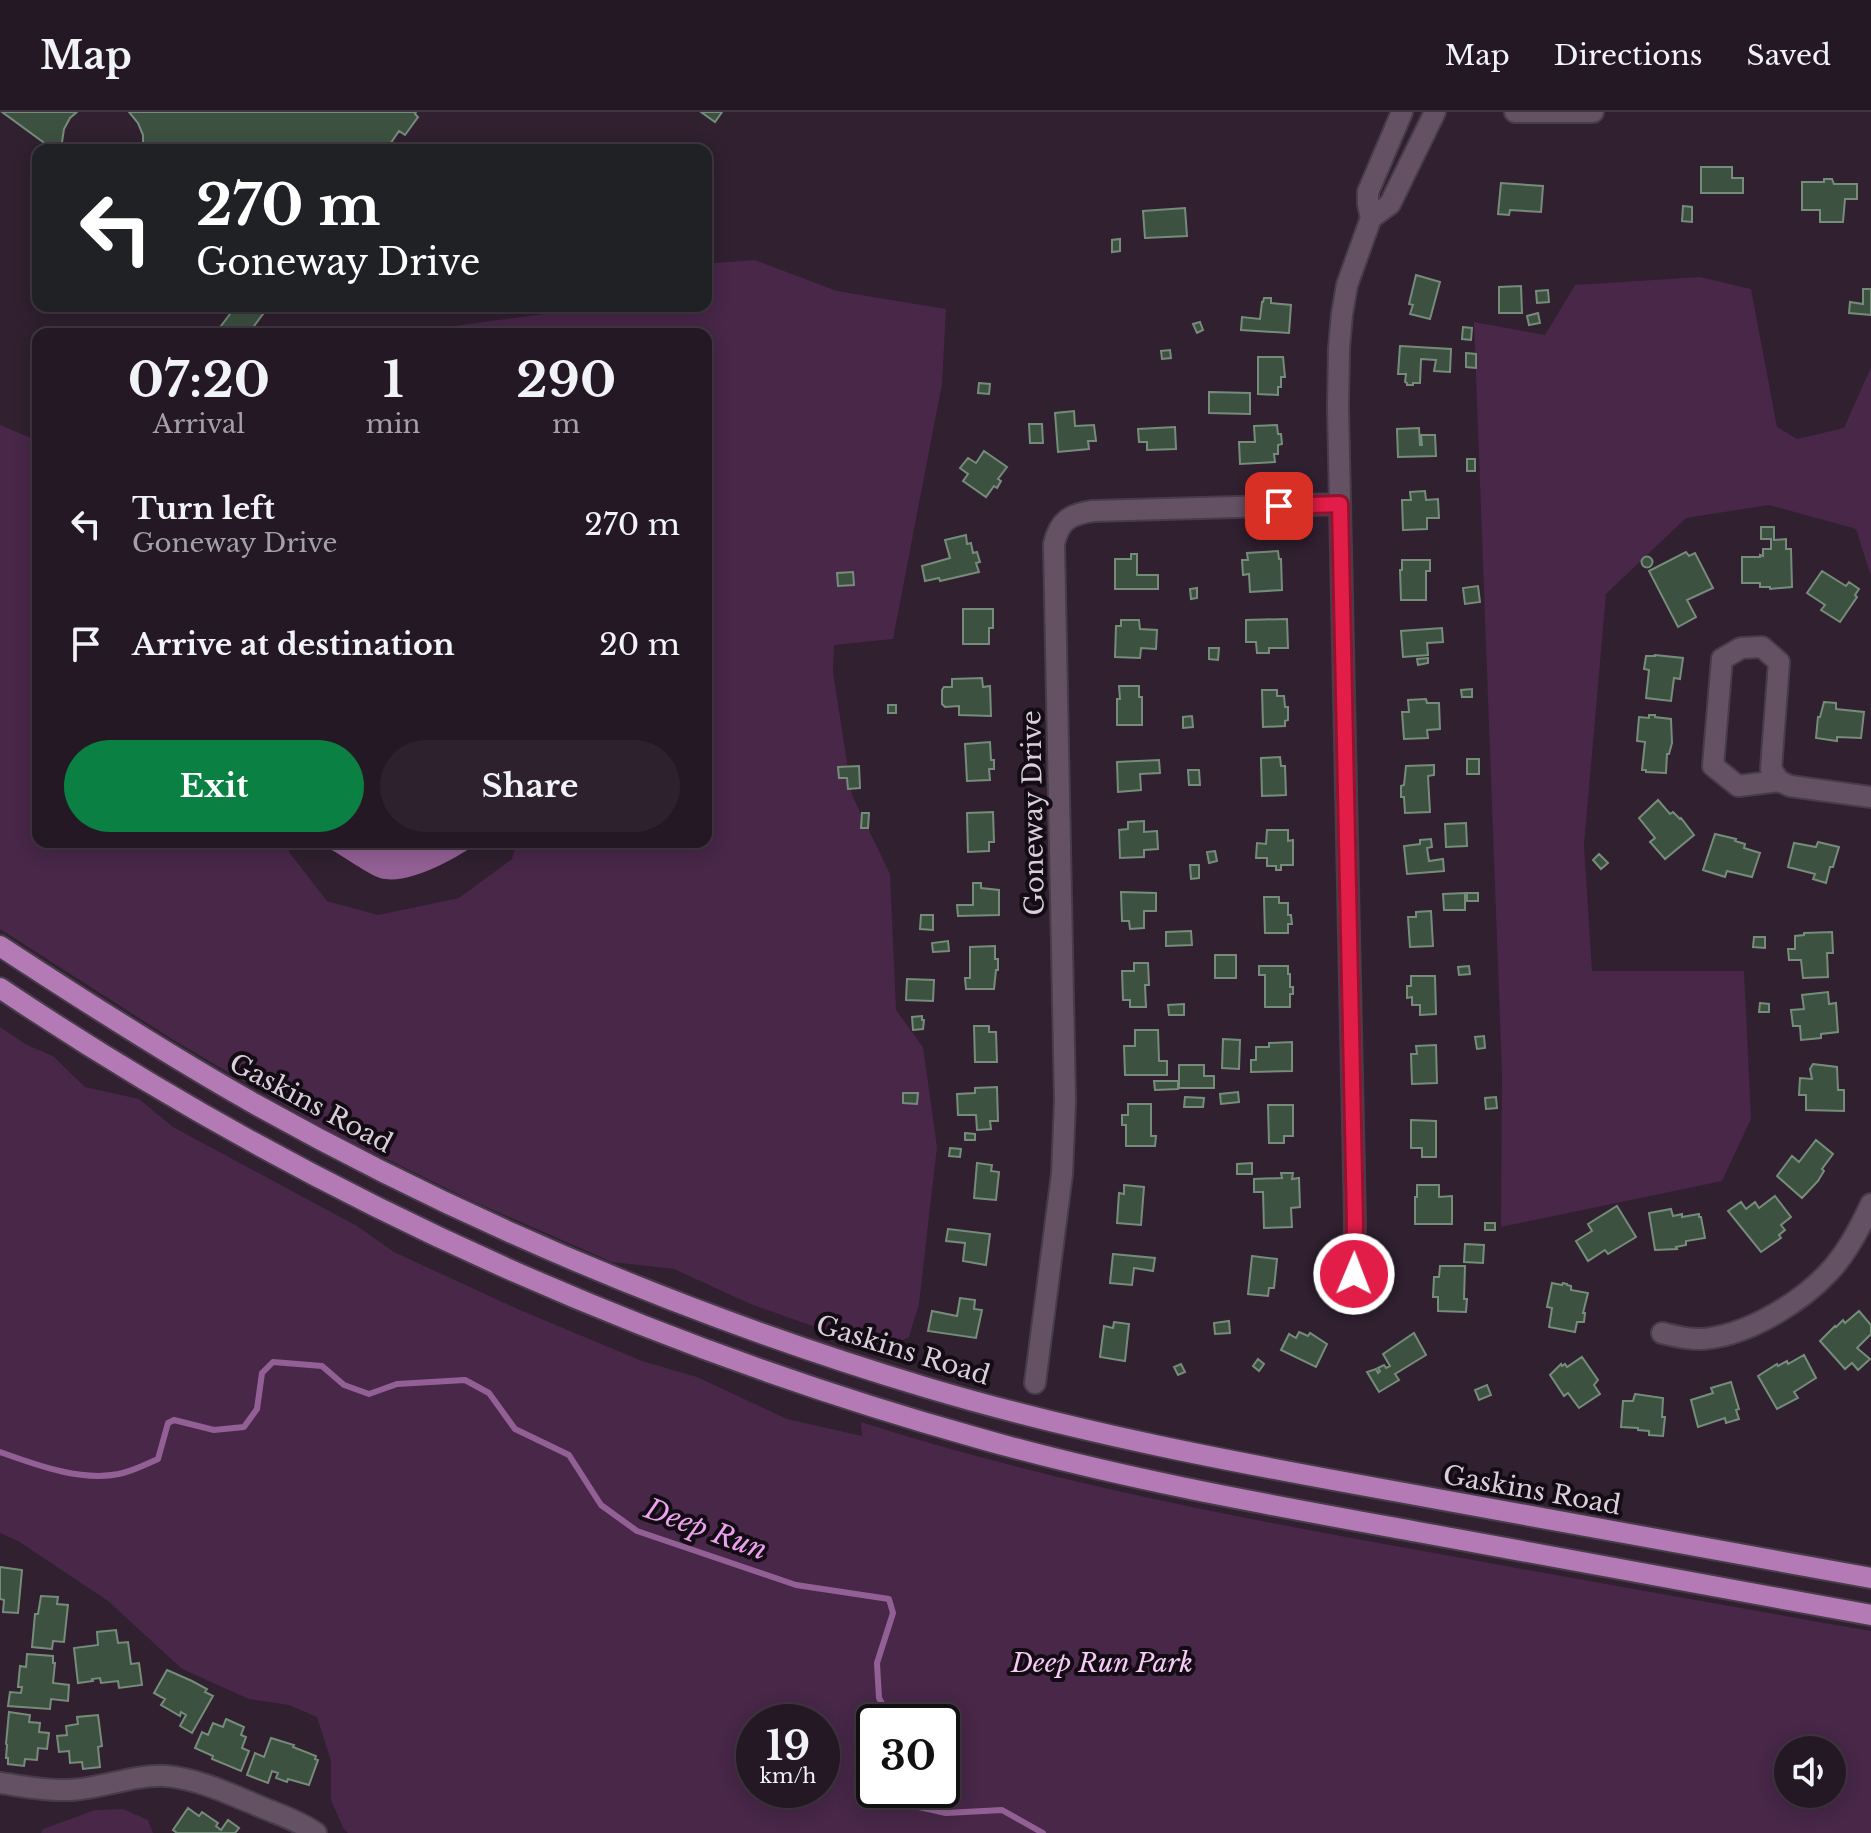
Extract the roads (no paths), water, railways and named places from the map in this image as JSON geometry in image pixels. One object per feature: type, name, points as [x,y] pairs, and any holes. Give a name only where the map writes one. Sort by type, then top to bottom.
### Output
[{"type":"main road","name":"Gaskins Road","points":[[0,946],[107,1016],[241,1096],[420,1190],[615,1277],[801,1347],[929,1388],[1212,1458],[1871,1578]]},
{"type":"main road","points":[[0,988],[124,1068],[332,1186],[560,1293],[779,1377],[982,1439],[1141,1479],[1250,1502],[1871,1615]]},
{"type":"street","points":[[1354,1274],[1338,378],[1347,285],[1371,218],[1368,192],[1402,112]]},
{"type":"street","points":[[1371,218],[1390,204],[1435,112]]},
{"type":"street","points":[[1515,112],[1593,112]]},
{"type":"street","name":"Goneway Drive","points":[[1035,1383],[1062,1174],[1065,1101],[1054,560],[1057,532],[1064,522],[1078,513],[1093,511],[1340,504]]},
{"type":"street","points":[[1779,781],[1771,769],[1779,662],[1762,647],[1741,648],[1722,659],[1713,766],[1738,786],[1779,781],[1790,786],[1871,797]]},
{"type":"street","points":[[1662,1333],[1711,1339],[1765,1320],[1829,1272],[1850,1244],[1871,1204]]},
{"type":"street","points":[[0,1783],[67,1790],[166,1776],[195,1782],[241,1798],[316,1833]]},
{"type":"waterway","name":"Deep Run","points":[[0,1452],[76,1474],[108,1476],[127,1472],[158,1459],[168,1423],[174,1420],[214,1430],[244,1427],[257,1409],[262,1373],[273,1362],[322,1366],[344,1385],[369,1394],[397,1384],[465,1380],[489,1393],[515,1429],[569,1455],[601,1505],[637,1531],[796,1585],[889,1599],[893,1613],[877,1663],[879,1698],[882,1704]]},
{"type":"waterway","name":"Deep Run","points":[[924,1808],[946,1813],[1002,1810],[1043,1833]]},
{"type":"park label","name":"Deep Run Park","points":[[1102,1663]]}]
